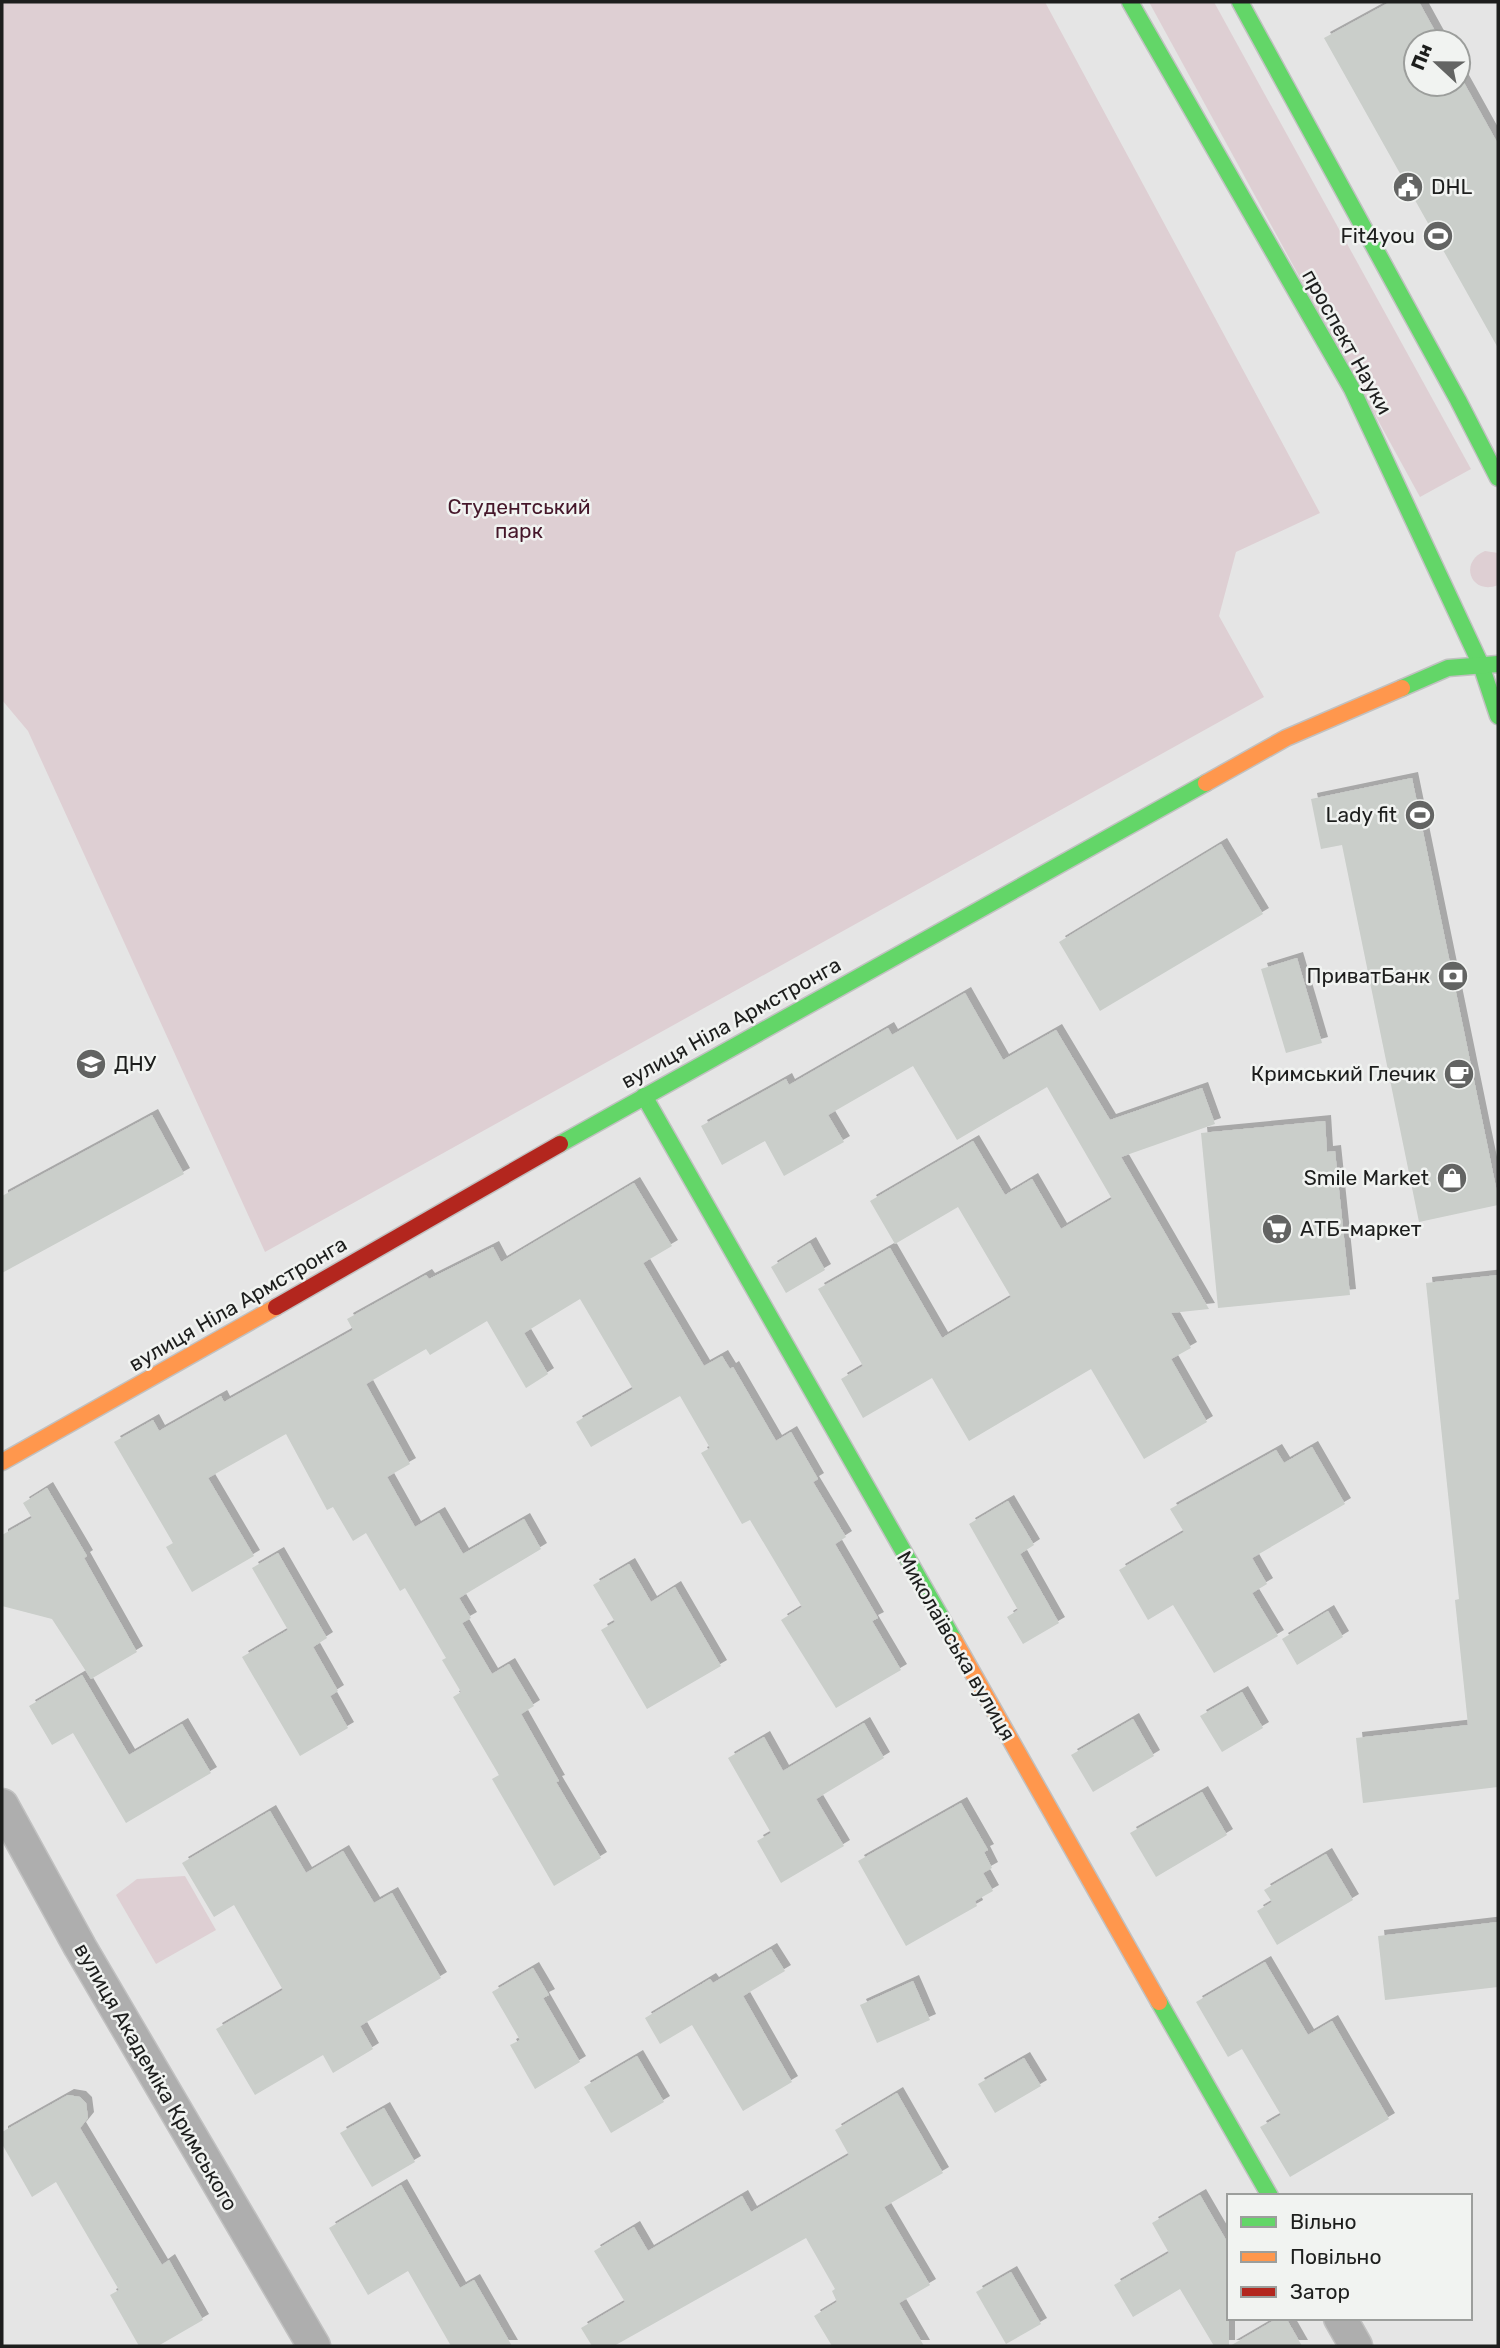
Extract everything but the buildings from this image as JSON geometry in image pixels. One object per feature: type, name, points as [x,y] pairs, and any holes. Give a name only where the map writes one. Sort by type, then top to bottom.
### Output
[{"type":"street","name":"проспект Науки","points":[[1130,2],[1352,389],[1481,665],[1498,716]]},
{"type":"street","points":[[1240,2],[1498,478]]},
{"type":"street","name":"вулиця Ніла Армстронга","points":[[2,1462],[643,1096],[1286,738],[1448,668],[1498,664]]},
{"type":"street","name":"Миколаївська вулиця","points":[[643,1096],[1269,2194]]},
{"type":"street","name":"вулиця Академіка Кримського","points":[[2,1805],[86,1958],[314,2346]]},
{"type":"street","points":[[1341,2320],[1356,2346]]},
{"type":"green space","name":"Студентський парк","points":[[2,2],[1045,2],[1320,513],[1236,552],[1219,616],[1264,697],[265,1252],[28,731],[2,700]]},
{"type":"green space","points":[[1149,2],[1214,2],[1471,469],[1420,497]]},
{"type":"green space","points":[[1485,551],[1498,553],[1498,585],[1481,586],[1471,576],[1472,562]]},
{"type":"green space","points":[[185,1876],[216,1930],[156,1964],[116,1895],[137,1879]]},
{"type":"traffic: fast","points":[[1130,2],[1352,389],[1481,665],[1498,716]]},
{"type":"traffic: fast","points":[[1240,2],[1498,478]]},
{"type":"traffic: fast","points":[[1402,688],[1448,668],[1498,664]]},
{"type":"traffic: fast","points":[[560,1144],[1206,783]]},
{"type":"traffic: fast","points":[[644,1096],[954,1640]]},
{"type":"traffic: fast","points":[[1159,2002],[1269,2194]]},
{"type":"traffic: slow","points":[[1206,783],[1286,738],[1402,688]]},
{"type":"traffic: slow","points":[[2,1462],[276,1307]]},
{"type":"traffic: slow","points":[[954,1640],[1159,2002]]},
{"type":"traffic: jam","points":[[276,1307],[560,1144]]},
{"type":"place","name":"DHL","points":[[1408,187]]},
{"type":"place","name":"Fit4you","points":[[1438,236]]},
{"type":"place","name":"Lady fit","points":[[1420,815]]},
{"type":"place","name":"ПриватБанк","points":[[1453,976]]},
{"type":"place","name":"ДНУ","points":[[91,1064]]},
{"type":"place","name":"Кримський Глечик","points":[[1459,1074]]},
{"type":"place","name":"Smile Market","points":[[1452,1178]]},
{"type":"place","name":"АТБ-маркет","points":[[1277,1229]]}]
